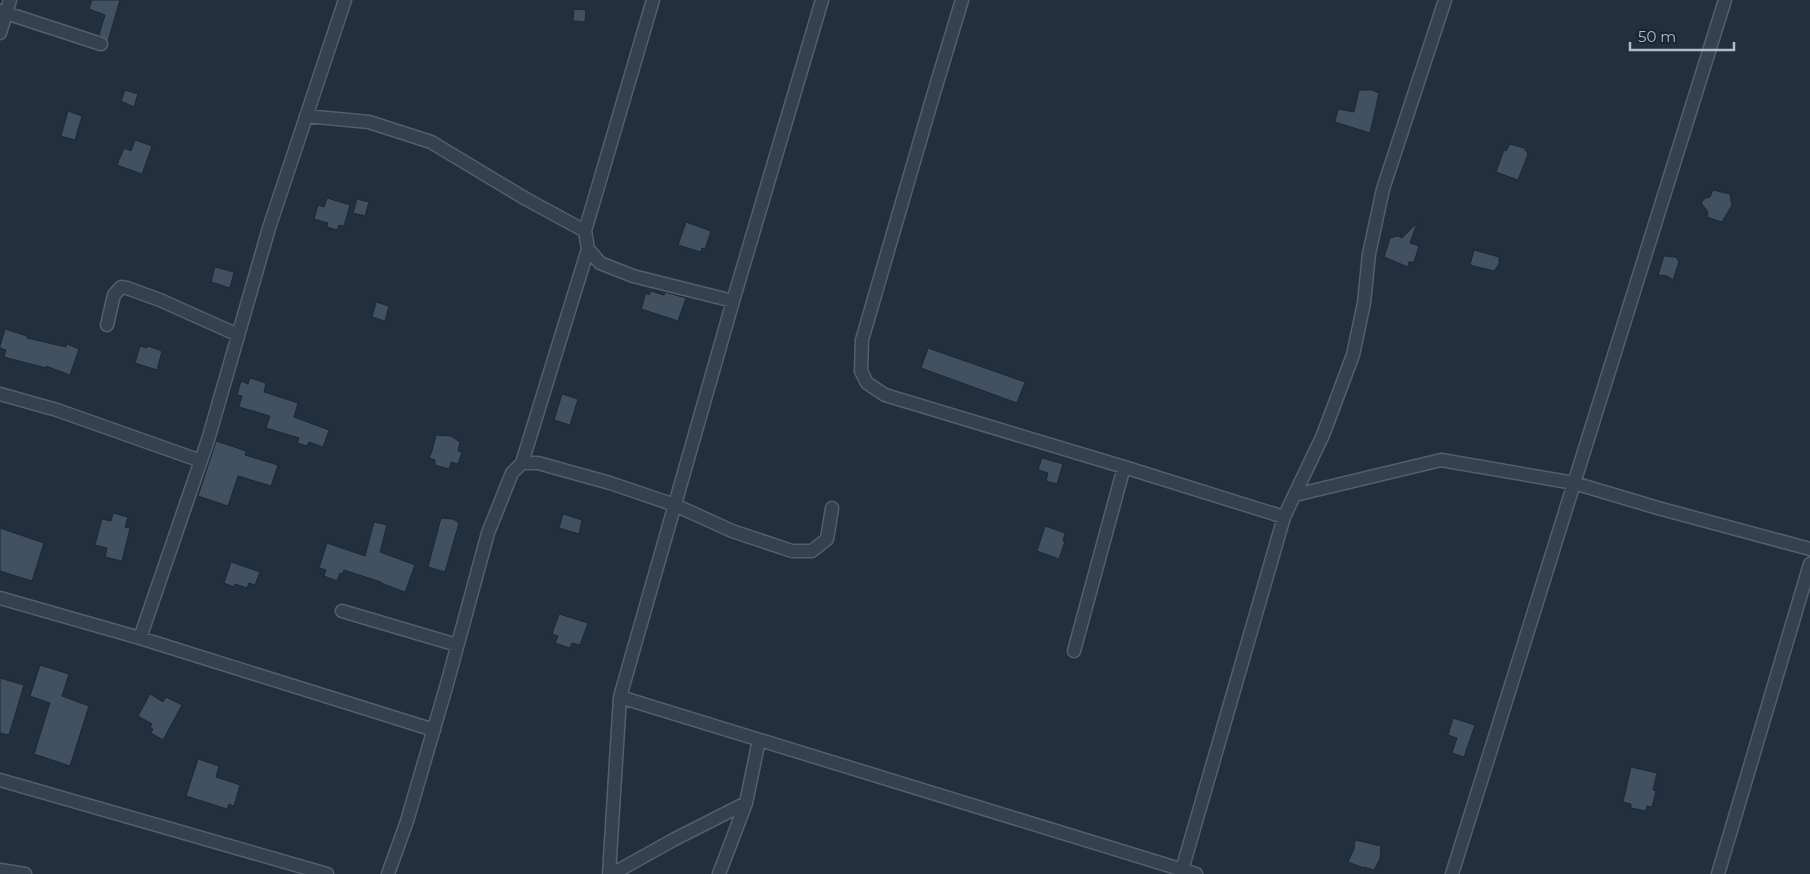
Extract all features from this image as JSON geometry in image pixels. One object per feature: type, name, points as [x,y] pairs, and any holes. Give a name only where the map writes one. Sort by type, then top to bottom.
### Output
[{"type":"street","points":[[0,33],[3,12],[10,0]]},
{"type":"street","points":[[140,638],[201,461],[268,228],[345,0]]},
{"type":"street","points":[[388,874],[407,821],[434,730],[488,533],[512,473],[522,463],[588,249],[585,231],[653,0]]},
{"type":"street","points":[[611,874],[620,697],[733,300],[822,0]]},
{"type":"street","points":[[962,0],[862,340],[861,371],[867,383],[885,395],[1284,517]]},
{"type":"street","points":[[1182,870],[1284,517],[1323,435],[1353,356],[1364,303],[1369,254],[1383,189],[1445,0]]},
{"type":"street","points":[[1452,874],[1725,0]]},
{"type":"street","points":[[3,12],[101,44]]},
{"type":"street","points":[[306,116],[369,122],[431,142],[526,200],[585,231]]},
{"type":"street","points":[[588,249],[600,263],[633,276],[733,300]]},
{"type":"street","points":[[107,325],[114,295],[121,287],[160,300],[238,335]]},
{"type":"street","points":[[0,394],[57,410],[201,461]]},
{"type":"street","points":[[1295,495],[1441,460],[1574,483],[1810,549]]},
{"type":"street","points":[[522,463],[538,463],[610,483],[675,505],[732,531],[792,551],[812,551],[827,539],[832,508]]},
{"type":"street","points":[[1074,651],[1124,467]]},
{"type":"street","points":[[1718,874],[1810,564]]},
{"type":"street","points":[[0,598],[140,638],[434,730]]},
{"type":"street","points":[[342,611],[457,645]]},
{"type":"street","points":[[620,697],[1196,874]]},
{"type":"street","points":[[719,874],[746,803],[759,740]]},
{"type":"street","points":[[0,780],[327,874]]},
{"type":"street","points":[[611,874],[746,803]]},
{"type":"street","points":[[0,870],[24,874]]},
{"type":"building","points":[[92,0],[120,0],[108,41],[99,35],[105,15],[89,9]]},
{"type":"building","points":[[574,9],[586,10],[585,22],[573,21]]},
{"type":"building","points":[[125,90],[138,94],[134,107],[121,101]]},
{"type":"building","points":[[1359,90],[1372,90],[1379,93],[1370,133],[1335,122],[1338,109],[1354,112]]},
{"type":"building","points":[[68,111],[82,116],[75,140],[61,136]]},
{"type":"building","points":[[135,140],[152,146],[142,174],[117,165],[124,148],[131,151]]},
{"type":"building","points":[[1510,144],[1524,148],[1528,154],[1518,180],[1496,172],[1504,150],[1506,151]]},
{"type":"building","points":[[1713,190],[1730,194],[1732,205],[1722,222],[1707,217],[1708,212],[1701,203],[1705,198],[1710,197]]},
{"type":"building","points":[[327,198],[350,205],[344,226],[339,225],[337,230],[327,227],[328,223],[314,219],[318,205],[324,207]]},
{"type":"building","points":[[357,199],[369,202],[365,216],[353,213]]},
{"type":"building","points":[[686,222],[711,231],[705,249],[702,248],[701,252],[678,245]]},
{"type":"building","points":[[1417,223],[1410,243],[1419,246],[1414,262],[1409,262],[1408,267],[1384,257],[1390,238],[1398,236],[1402,238]]},
{"type":"building","points":[[1474,250],[1499,257],[1499,264],[1494,271],[1470,265]]},
{"type":"building","points":[[1664,256],[1676,257],[1679,262],[1673,280],[1667,276],[1658,275]]},
{"type":"building","points":[[215,267],[234,272],[230,288],[211,282]]},
{"type":"building","points":[[651,291],[664,295],[665,292],[686,298],[678,321],[641,309],[646,293],[649,295]]},
{"type":"building","points":[[376,302],[389,306],[385,321],[372,317]]},
{"type":"building","points":[[5,329],[27,336],[27,338],[66,347],[67,344],[79,349],[70,375],[46,366],[46,368],[4,357],[6,350],[0,348],[0,346]]},
{"type":"building","points":[[140,346],[147,348],[148,346],[162,351],[157,370],[135,363]]},
{"type":"building","points":[[928,348],[1025,382],[1017,403],[921,368]]},
{"type":"building","points":[[250,378],[266,383],[264,392],[298,403],[294,417],[329,430],[323,447],[309,442],[307,446],[297,443],[299,438],[266,428],[270,416],[239,407],[242,396],[237,395],[241,381],[248,384]]},
{"type":"building","points":[[562,394],[578,399],[570,425],[554,420]]},
{"type":"building","points":[[436,435],[451,436],[460,442],[458,451],[462,452],[458,464],[451,462],[449,469],[435,465],[435,460],[429,458]]},
{"type":"building","points":[[216,441],[246,451],[245,455],[278,465],[271,486],[238,476],[228,506],[198,496]]},
{"type":"building","points":[[1042,458],[1063,464],[1057,484],[1046,481],[1048,473],[1038,470]]},
{"type":"building","points":[[113,513],[128,517],[125,527],[130,528],[122,561],[105,557],[107,548],[95,545],[102,519],[111,521]]},
{"type":"building","points":[[563,514],[582,520],[579,534],[559,528]]},
{"type":"building","points":[[441,518],[453,519],[459,523],[445,572],[428,567]]},
{"type":"building","points":[[374,522],[387,525],[380,552],[415,565],[405,592],[344,570],[343,574],[340,573],[337,581],[324,576],[326,570],[319,568],[327,543],[365,556]]},
{"type":"building","points":[[1045,526],[1065,533],[1063,541],[1065,541],[1059,559],[1037,551]]},
{"type":"building","points":[[0,528],[44,543],[32,581],[0,571]]},
{"type":"building","points":[[231,562],[260,572],[255,585],[249,583],[247,588],[235,584],[234,587],[224,583]]},
{"type":"building","points":[[559,614],[588,623],[580,645],[572,643],[570,648],[555,643],[558,636],[552,634]]},
{"type":"building","points":[[40,665],[69,674],[62,696],[89,706],[70,766],[34,754],[50,703],[30,696]]},
{"type":"building","points":[[0,678],[24,685],[9,735],[0,733]]},
{"type":"building","points":[[150,694],[163,702],[166,697],[182,705],[163,740],[151,733],[153,729],[150,727],[152,724],[138,716]]},
{"type":"building","points":[[1453,718],[1475,725],[1464,757],[1452,753],[1457,738],[1448,735]]},
{"type":"building","points":[[198,759],[219,766],[216,777],[240,785],[234,806],[229,804],[227,809],[186,796]]},
{"type":"building","points":[[1631,767],[1657,773],[1653,790],[1656,791],[1652,807],[1647,806],[1646,811],[1631,808],[1631,804],[1623,802]]},
{"type":"building","points":[[1355,840],[1381,846],[1380,859],[1374,870],[1348,862],[1354,849]]}]
